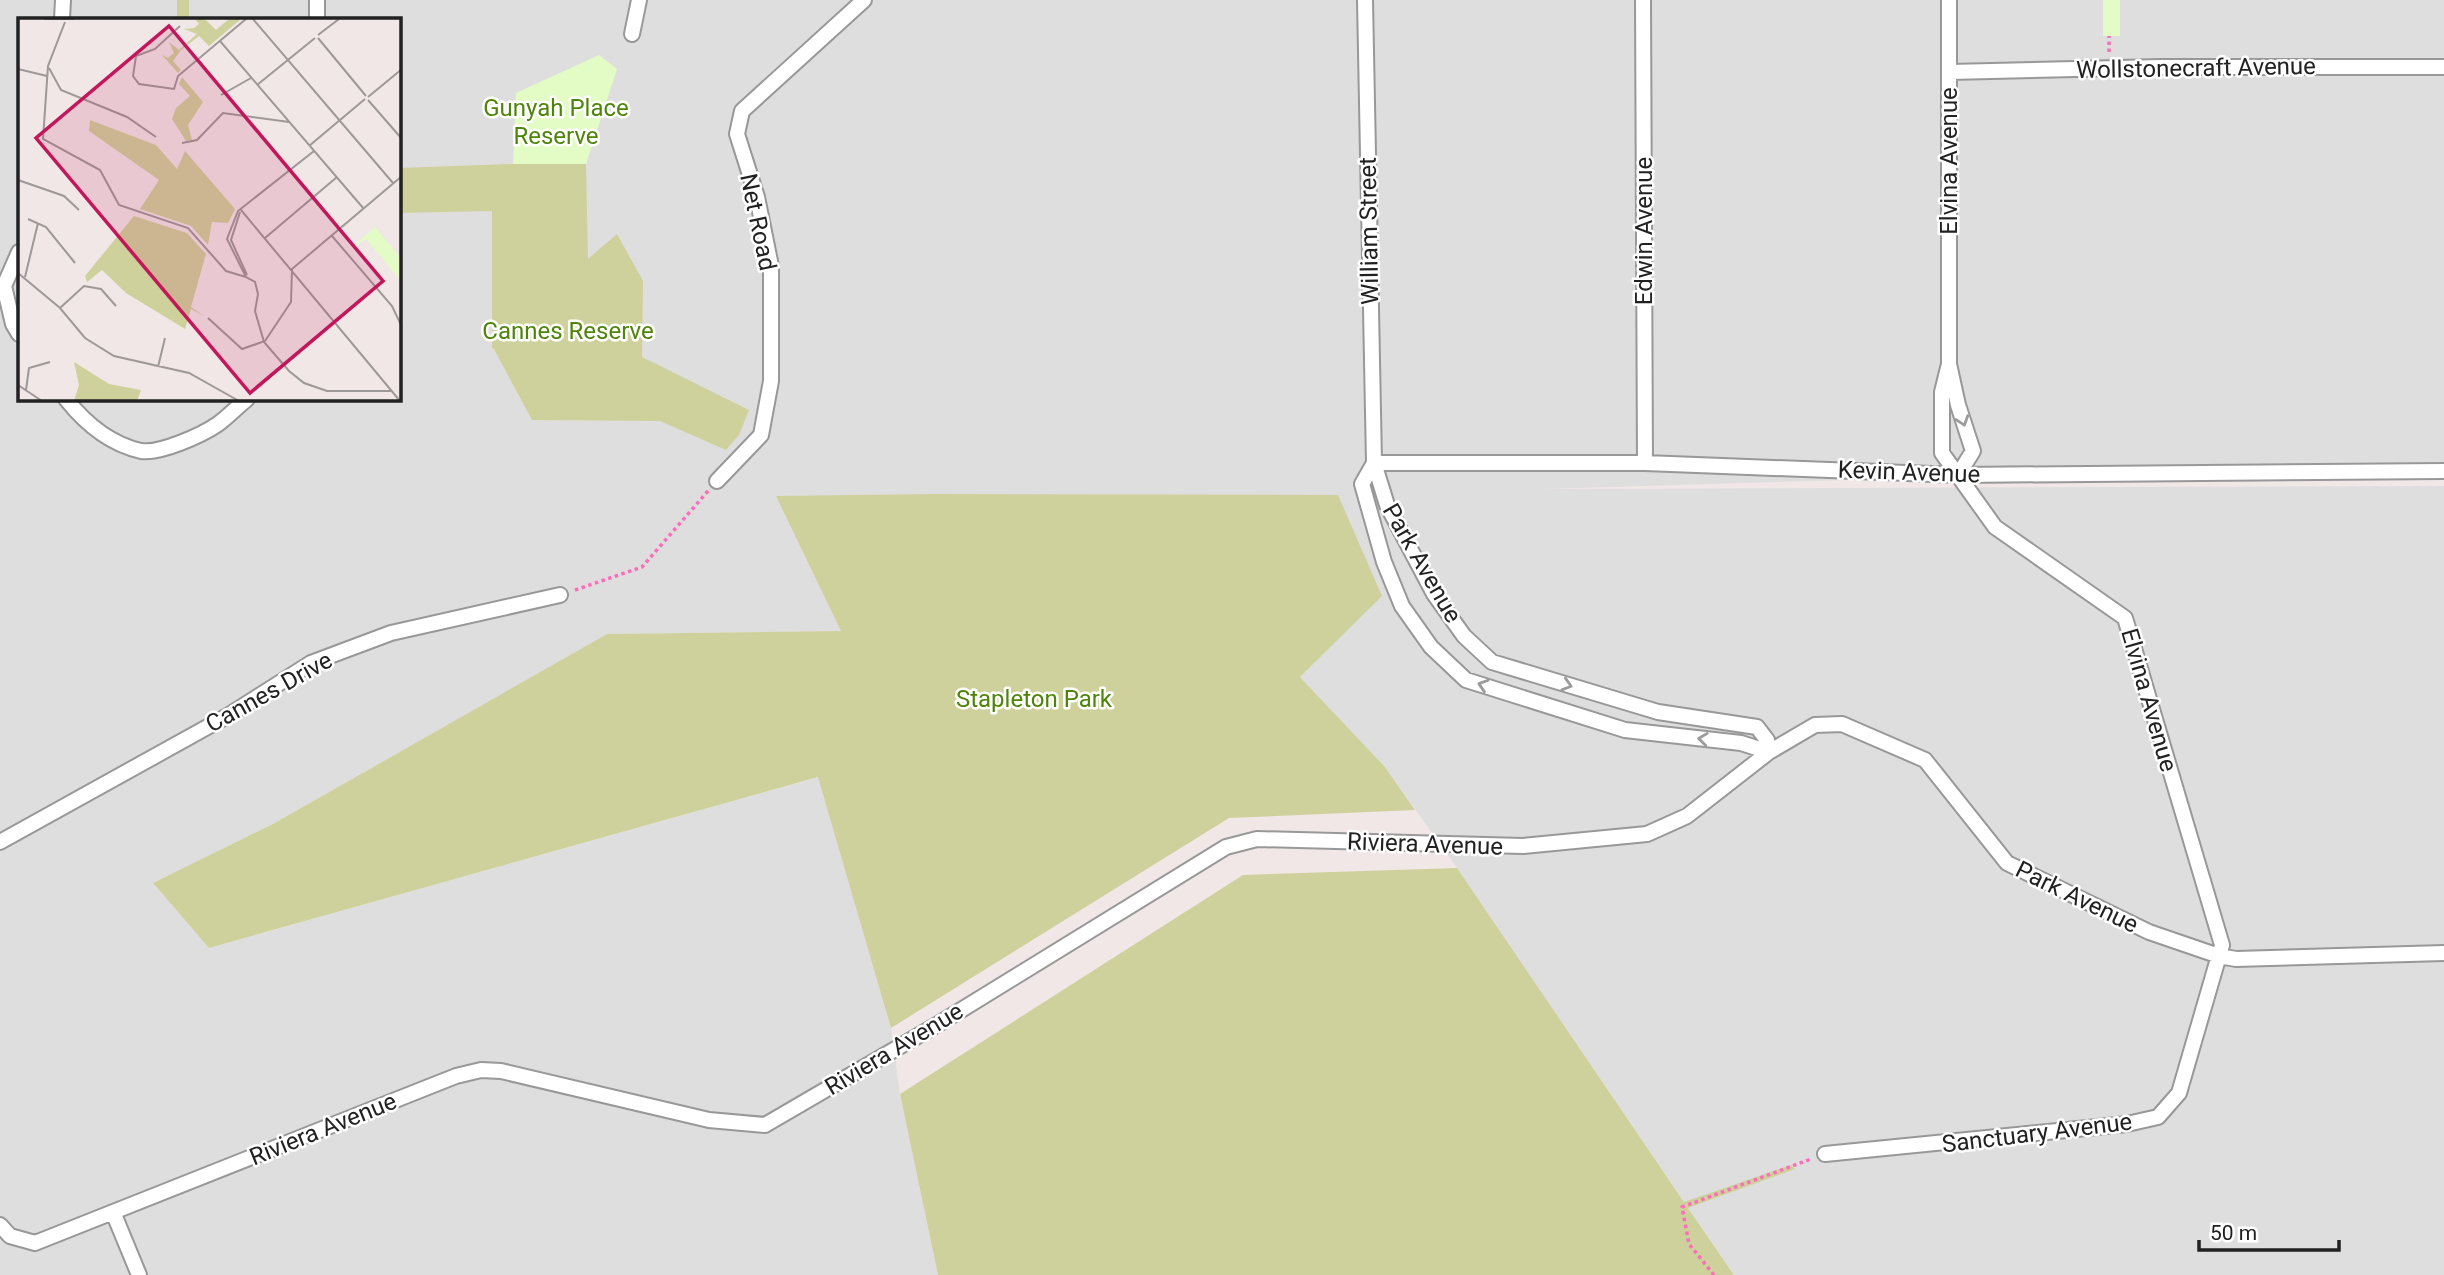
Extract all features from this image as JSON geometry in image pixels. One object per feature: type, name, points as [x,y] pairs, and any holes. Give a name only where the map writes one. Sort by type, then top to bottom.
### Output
[{"type":"street","points":[[62,18],[63,0]]},
{"type":"street","points":[[317,0],[317,18]]},
{"type":"street","points":[[632,34],[639,0]]},
{"type":"street","name":"Net Road","points":[[717,481],[761,435],[771,381],[771,266],[757,197],[737,134],[743,111],[864,0]]},
{"type":"street","name":"William Street","points":[[1365,0],[1374,463]]},
{"type":"street","name":"Edwin Avenue","points":[[1643,0],[1645,463]]},
{"type":"street","name":"Elvina Avenue","points":[[1948,0],[1949,364],[1958,405],[1973,451],[1958,475]]},
{"type":"street","name":"Wollstonecraft Avenue","points":[[1949,72],[2161,67],[2444,67]]},
{"type":"street","points":[[18,254],[4,286],[13,324],[18,332]]},
{"type":"street","name":"Elvina Avenue","points":[[1949,364],[1942,392],[1942,453],[1995,527],[2125,618],[2222,945],[2219,956]]},
{"type":"street","points":[[68,401],[79,415],[107,438],[143,451],[180,444],[218,424],[245,401]]},
{"type":"street","name":"Kevin Avenue","points":[[1374,463],[1645,463],[1958,475],[2444,471]]},
{"type":"street","name":"Park Avenue","points":[[1374,463],[1387,505],[1434,594],[1464,636],[1492,662],[1658,712],[1757,727],[1767,740],[1769,752]]},
{"type":"street","name":"Park Avenue","points":[[1374,463],[1362,484],[1384,562],[1402,606],[1431,647],[1466,680],[1625,730],[1741,743],[1769,752],[1815,725],[1842,724],[1925,760],[2007,863],[2149,932],[2219,956],[2236,959],[2444,953]]},
{"type":"street","name":"Cannes Drive","points":[[0,842],[229,715],[311,663],[391,633],[560,595]]},
{"type":"street","name":"Riviera Avenue","points":[[0,1225],[10,1236],[35,1242],[456,1076],[481,1070],[501,1071],[709,1120],[765,1125],[940,1023],[1226,847],[1257,839],[1523,846],[1647,834],[1688,816],[1769,752]]},
{"type":"street","name":"Sanctuary Avenue","points":[[1825,1154],[2127,1124],[2158,1117],[2179,1093],[2219,956]]},
{"type":"street","points":[[113,1212],[139,1275]]},
{"type":"path","points":[[560,595],[642,567],[717,481]]},
{"type":"path","points":[[1714,1275],[1689,1244],[1682,1207],[1825,1154]]},
{"type":"shaded area","points":[[0,0],[2444,0],[2444,462],[1543,489],[2444,486],[2444,1275],[1734,1275],[1457,868],[1385,767],[1300,677],[1381,596],[841,631],[607,634],[273,824],[153,883],[209,948],[819,777],[891,1028],[900,1094],[938,1275],[0,1275]]},
{"type":"green space","points":[[177,0],[189,0],[189,18],[177,18]]},
{"type":"green space","points":[[2103,0],[2120,0],[2120,36],[2103,36]]},
{"type":"green space","name":"Gunyah Place Reserve","points":[[599,55],[617,69],[586,164],[513,164],[516,93]]},
{"type":"green space","name":"Cannes Reserve","points":[[586,164],[588,259],[617,234],[643,281],[642,357],[749,410],[739,435],[726,450],[660,421],[532,420],[492,348],[492,211],[401,213],[401,168]]},
{"type":"green space","name":"Stapleton Park","points":[[1338,495],[1382,596],[1300,677],[1385,767],[1415,810],[1229,818],[891,1028],[818,777],[209,948],[153,883],[273,824],[607,634],[841,631],[776,496]]},
{"type":"green space","points":[[1457,868],[1684,1202],[1791,1165],[1795,1169],[1688,1208],[1734,1275],[938,1275],[900,1094],[1243,875]]}]
